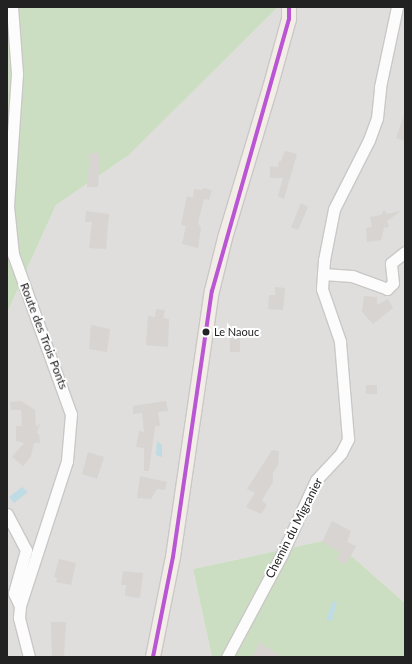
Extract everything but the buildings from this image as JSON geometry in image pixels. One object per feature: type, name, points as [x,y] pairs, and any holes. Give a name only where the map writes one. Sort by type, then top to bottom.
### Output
[{"type":"main road","points":[[153,657],[173,557],[212,291],[281,47],[289,7]]},
{"type":"street","name":"Route des Trois Ponts","points":[[12,7],[17,74],[8,206],[13,254],[71,414],[67,461],[20,606],[19,618],[29,657]]},
{"type":"street","name":"Chemin du Migranier","points":[[227,657],[282,554],[316,480],[341,453],[348,439],[340,341],[322,289],[323,274],[334,209],[369,140],[377,118],[380,87],[397,7]]},
{"type":"street","points":[[323,274],[352,276],[387,289],[393,283],[392,263],[405,252]]},
{"type":"street","points":[[7,514],[26,550],[14,593],[20,606]]},
{"type":"shaded area","points":[[278,7],[405,7],[405,603],[332,539],[193,569],[212,657],[7,657],[7,313],[56,205],[129,155]]},
{"type":"green space","points":[[7,7],[278,7],[129,155],[56,205],[7,313]]},
{"type":"green space","points":[[332,539],[405,603],[405,657],[212,657],[193,569]]},
{"type":"water","points":[[157,441],[162,445],[162,457],[156,455]]},
{"type":"water","points":[[22,487],[28,492],[14,503],[9,497]]},
{"type":"water","points":[[333,601],[337,602],[332,621],[326,620]]},
{"type":"transit line","points":[[153,657],[173,557],[212,291],[289,19],[289,7]]},
{"type":"place","name":"Le Naouc","points":[[206,332]]}]
